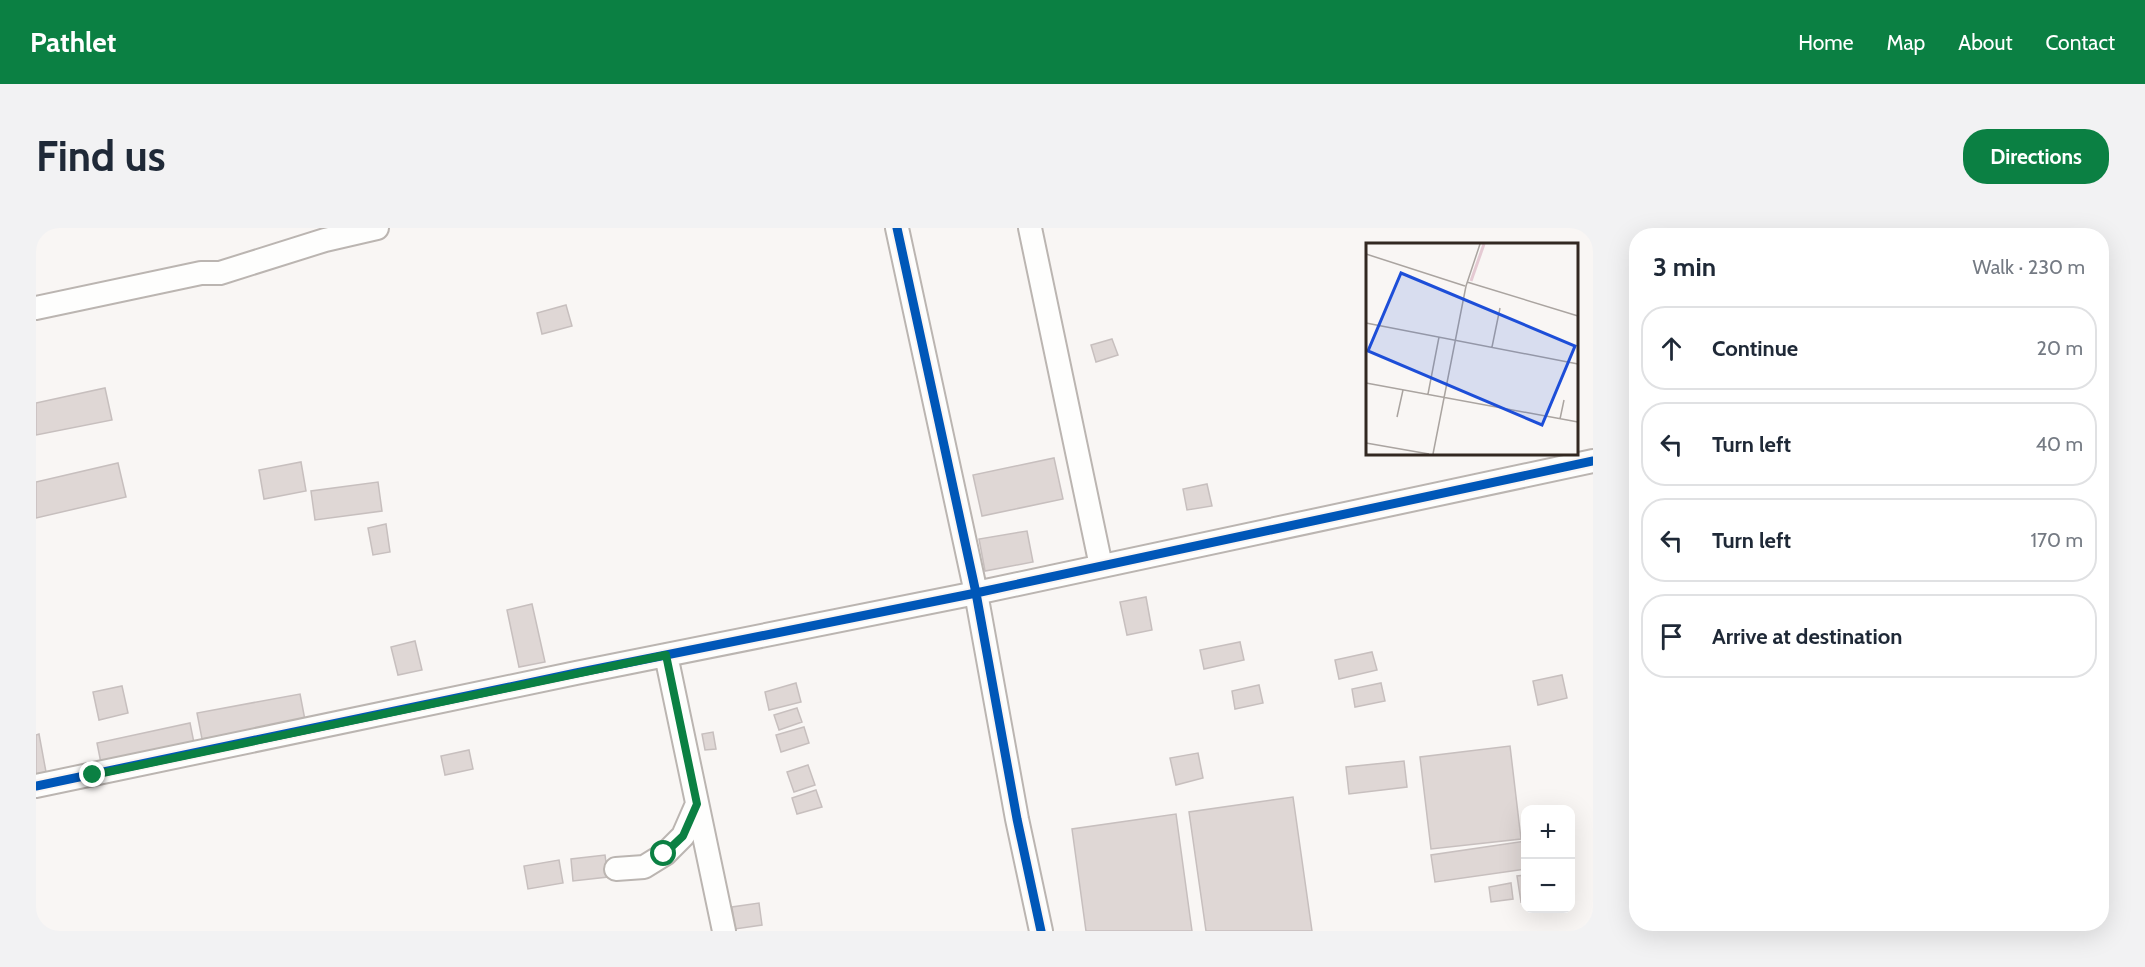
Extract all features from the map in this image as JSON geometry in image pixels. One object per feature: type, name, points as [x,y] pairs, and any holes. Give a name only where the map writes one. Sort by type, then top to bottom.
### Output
[{"type":"street","points":[[36,308],[201,273],[220,273],[325,240],[377,228]]},
{"type":"street","points":[[897,228],[976,593],[1017,819],[1041,931]]},
{"type":"street","points":[[1030,228],[1101,566]]},
{"type":"street","points":[[36,786],[976,593],[1593,461]]},
{"type":"street","points":[[666,655],[724,931]]},
{"type":"street","points":[[616,869],[644,867],[664,854],[683,836],[697,804]]},
{"type":"building","points":[[566,305],[572,326],[542,334],[537,313]]},
{"type":"building","points":[[1112,339],[1118,355],[1096,362],[1091,345]]},
{"type":"building","points":[[105,388],[112,420],[36,435],[36,403]]},
{"type":"building","points":[[1054,458],[1063,499],[982,516],[973,475]]},
{"type":"building","points":[[301,462],[306,491],[264,499],[259,470]]},
{"type":"building","points":[[118,463],[126,497],[36,518],[36,482]]},
{"type":"building","points":[[378,482],[382,511],[315,520],[311,491]]},
{"type":"building","points":[[1207,484],[1212,506],[1187,510],[1183,489]]},
{"type":"building","points":[[386,524],[390,552],[373,555],[368,528]]},
{"type":"building","points":[[1027,531],[1033,562],[985,571],[979,539]]},
{"type":"building","points":[[1146,597],[1152,630],[1127,635],[1120,602]]},
{"type":"building","points":[[532,604],[545,662],[519,667],[507,610]]},
{"type":"building","points":[[415,641],[422,670],[398,675],[391,647]]},
{"type":"building","points":[[1240,642],[1244,660],[1204,669],[1200,650]]},
{"type":"building","points":[[1372,652],[1377,670],[1339,679],[1335,660]]},
{"type":"building","points":[[1562,675],[1567,698],[1538,705],[1533,681]]},
{"type":"building","points":[[796,683],[801,702],[769,710],[765,692]]},
{"type":"building","points":[[1381,683],[1385,701],[1355,707],[1352,689]]},
{"type":"building","points":[[1259,685],[1263,703],[1235,709],[1232,691]]},
{"type":"building","points":[[122,686],[128,713],[99,720],[93,692]]},
{"type":"building","points":[[300,694],[305,720],[202,739],[197,713]]},
{"type":"building","points":[[797,708],[802,722],[779,730],[774,715]]},
{"type":"building","points":[[190,723],[194,743],[101,763],[97,743]]},
{"type":"building","points":[[804,727],[809,743],[781,752],[776,735]]},
{"type":"building","points":[[713,732],[716,749],[705,750],[702,734]]},
{"type":"building","points":[[39,734],[46,772],[36,774],[36,735]]},
{"type":"building","points":[[1510,746],[1521,839],[1431,849],[1420,757]]},
{"type":"building","points":[[469,750],[473,769],[445,775],[441,756]]},
{"type":"building","points":[[1198,753],[1203,778],[1176,785],[1170,758]]},
{"type":"building","points":[[1404,761],[1407,787],[1349,794],[1346,767]]},
{"type":"building","points":[[808,765],[815,785],[794,792],[787,772]]},
{"type":"building","points":[[816,790],[822,807],[797,814],[792,798]]},
{"type":"building","points":[[1293,797],[1312,931],[1206,931],[1189,812]]},
{"type":"building","points":[[1176,814],[1192,931],[1086,931],[1072,829]]},
{"type":"building","points":[[1521,842],[1521,870],[1435,882],[1431,855]]},
{"type":"building","points":[[605,855],[608,877],[573,881],[571,859]]},
{"type":"building","points":[[559,860],[563,883],[528,889],[524,866]]},
{"type":"building","points":[[1517,876],[1521,876],[1521,902]]},
{"type":"building","points":[[1511,883],[1513,899],[1491,902],[1489,887]]},
{"type":"building","points":[[759,903],[762,925],[735,929],[732,907]]},
{"type":"cycle path","points":[[897,228],[976,593],[1017,819],[1041,931]]},
{"type":"cycle path","points":[[36,786],[576,673],[976,593],[1593,461]]},
{"type":"route","points":[[93,775],[666,655],[697,804],[683,836],[664,854]]}]
